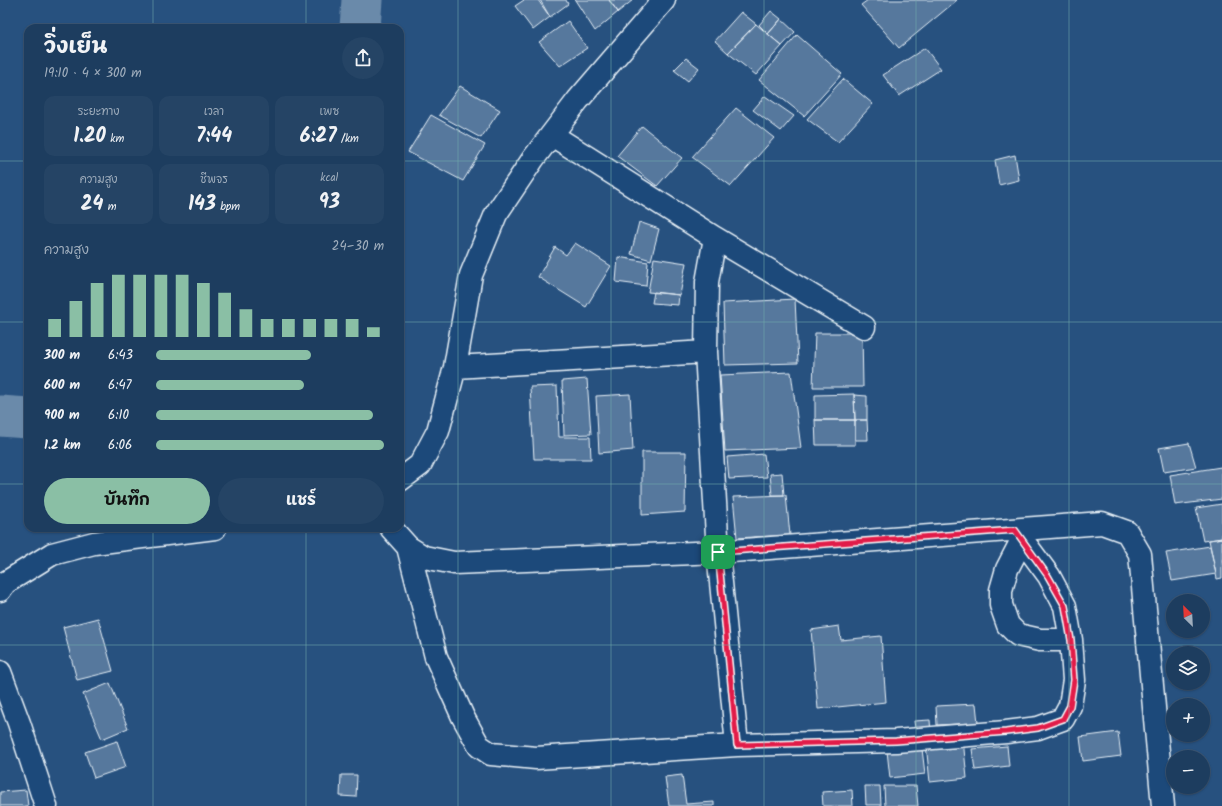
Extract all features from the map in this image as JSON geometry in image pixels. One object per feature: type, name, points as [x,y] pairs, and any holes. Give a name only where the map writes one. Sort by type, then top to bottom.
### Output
[{"type":"street","points":[[404,477],[420,465],[438,431],[455,367],[471,275],[496,214],[533,159],[578,100],[664,0]]},
{"type":"street","points":[[552,135],[715,238],[864,327]]},
{"type":"street","points":[[715,238],[707,282],[706,352],[718,552],[737,745]]},
{"type":"street","points":[[455,367],[706,352]]},
{"type":"street","points":[[395,532],[408,547],[424,557],[454,563],[718,552],[1019,535],[1102,523],[1127,532],[1140,554],[1163,806]]},
{"type":"street","points":[[0,590],[5,584],[52,554],[94,543],[183,532]]},
{"type":"street","points":[[408,547],[436,657],[479,746],[491,754],[536,758],[737,745],[896,741],[1038,728],[1063,719],[1070,706],[1074,680],[1071,640],[1065,606],[1048,576],[1019,535]]},
{"type":"street","points":[[1019,535],[1000,590],[1001,605],[1008,625],[1018,635],[1040,640],[1071,640]]},
{"type":"street","points":[[0,672],[19,723],[46,806]]},
{"type":"building","points":[[524,0],[538,0],[550,17],[533,30],[515,6]]},
{"type":"building","points":[[540,0],[566,0],[568,4],[550,17]]},
{"type":"building","points":[[575,0],[609,0],[618,12],[595,31]]},
{"type":"building","points":[[609,0],[633,0],[618,12]]},
{"type":"building","points":[[868,0],[957,0],[899,48],[861,5]]},
{"type":"building","points":[[771,11],[781,19],[768,34],[759,25]]},
{"type":"building","points":[[741,12],[756,24],[728,53],[715,41]]},
{"type":"building","points":[[781,19],[795,32],[782,46],[768,34]]},
{"type":"building","points":[[568,21],[587,48],[560,66],[539,42]]},
{"type":"building","points":[[756,24],[782,46],[756,75],[728,53]]},
{"type":"building","points":[[797,35],[842,74],[804,116],[759,80]]},
{"type":"building","points":[[925,48],[941,69],[899,96],[883,75]]},
{"type":"building","points":[[686,58],[699,68],[688,81],[674,70]]},
{"type":"building","points":[[843,79],[873,104],[838,142],[807,119]]},
{"type":"building","points":[[460,86],[500,110],[481,138],[439,115]]},
{"type":"building","points":[[765,96],[794,116],[781,131],[753,110]]},
{"type":"building","points":[[736,108],[774,138],[731,186],[692,157]]},
{"type":"building","points":[[431,115],[485,145],[463,181],[408,152]]},
{"type":"building","points":[[642,126],[682,158],[657,186],[617,156]]},
{"type":"building","points":[[1015,155],[1019,180],[999,185],[995,160]]},
{"type":"building","points":[[639,222],[659,229],[651,260],[631,254]]},
{"type":"building","points":[[575,243],[611,266],[586,307],[538,277],[555,247],[566,255]]},
{"type":"building","points":[[618,257],[648,262],[646,286],[616,282]]},
{"type":"building","points":[[654,258],[686,263],[680,295],[648,292]]},
{"type":"building","points":[[654,292],[679,295],[678,305],[652,303]]},
{"type":"building","points":[[795,299],[798,363],[725,365],[723,303]]},
{"type":"building","points":[[815,333],[862,333],[863,387],[813,387]]},
{"type":"building","points":[[791,372],[801,448],[725,451],[720,375]]},
{"type":"building","points":[[587,379],[591,434],[564,435],[562,381]]},
{"type":"building","points":[[557,386],[559,437],[590,437],[591,459],[534,459],[530,387]]},
{"type":"building","points":[[630,394],[633,450],[599,453],[596,396]]},
{"type":"building","points":[[854,394],[855,420],[815,420],[815,395]]},
{"type":"building","points":[[854,395],[867,396],[867,420],[855,420]]},
{"type":"building","points":[[815,420],[855,420],[855,445],[816,445]]},
{"type":"building","points":[[855,420],[867,420],[868,440],[855,440]]},
{"type":"building","points":[[1189,443],[1196,467],[1164,472],[1159,448]]},
{"type":"building","points":[[642,452],[686,452],[685,512],[642,515]]},
{"type":"building","points":[[764,454],[767,477],[729,479],[727,457]]},
{"type":"building","points":[[1221,467],[1222,499],[1175,505],[1170,475]]},
{"type":"building","points":[[782,473],[784,495],[772,495],[770,474]]},
{"type":"building","points":[[786,495],[790,535],[737,538],[733,497]]},
{"type":"building","points":[[1222,504],[1222,538],[1203,541],[1196,508]]},
{"type":"building","points":[[1222,538],[1222,578],[1217,579],[1209,540]]},
{"type":"building","points":[[1210,546],[1216,574],[1172,581],[1166,553]]},
{"type":"building","points":[[98,618],[113,671],[77,680],[63,627]]},
{"type":"building","points":[[839,626],[841,640],[881,636],[886,702],[818,709],[811,630]]},
{"type":"building","points":[[110,683],[128,728],[102,739],[83,694]]},
{"type":"building","points":[[976,704],[978,723],[937,725],[936,706]]},
{"type":"building","points":[[930,720],[931,734],[916,735],[914,721]]},
{"type":"building","points":[[1118,732],[1121,756],[1083,761],[1080,737]]},
{"type":"building","points":[[963,740],[967,778],[930,782],[926,744]]},
{"type":"building","points":[[117,741],[126,767],[94,778],[85,752]]},
{"type":"building","points":[[1007,746],[1009,766],[975,770],[972,749]]},
{"type":"building","points":[[922,749],[925,774],[890,778],[887,751]]},
{"type":"building","points":[[341,775],[357,775],[356,797],[340,796]]},
{"type":"building","points":[[682,775],[686,804],[714,802],[714,806],[669,806],[665,777]]},
{"type":"building","points":[[865,786],[880,786],[881,805],[866,805]]},
{"type":"building","points":[[884,786],[916,786],[918,806],[885,806]]},
{"type":"building","points":[[26,790],[28,806],[0,806],[0,792]]},
{"type":"building","points":[[852,790],[853,806],[823,806],[822,792]]},
{"type":"waterway","points":[[360,24],[362,0]]},
{"type":"waterway","points":[[0,416],[24,418]]},
{"type":"route","points":[[1015,530],[1048,576],[1065,606],[1071,640],[1074,680],[1070,706],[1063,719],[1038,728],[1006,732],[896,741],[737,745],[718,552],[1015,530]]}]
